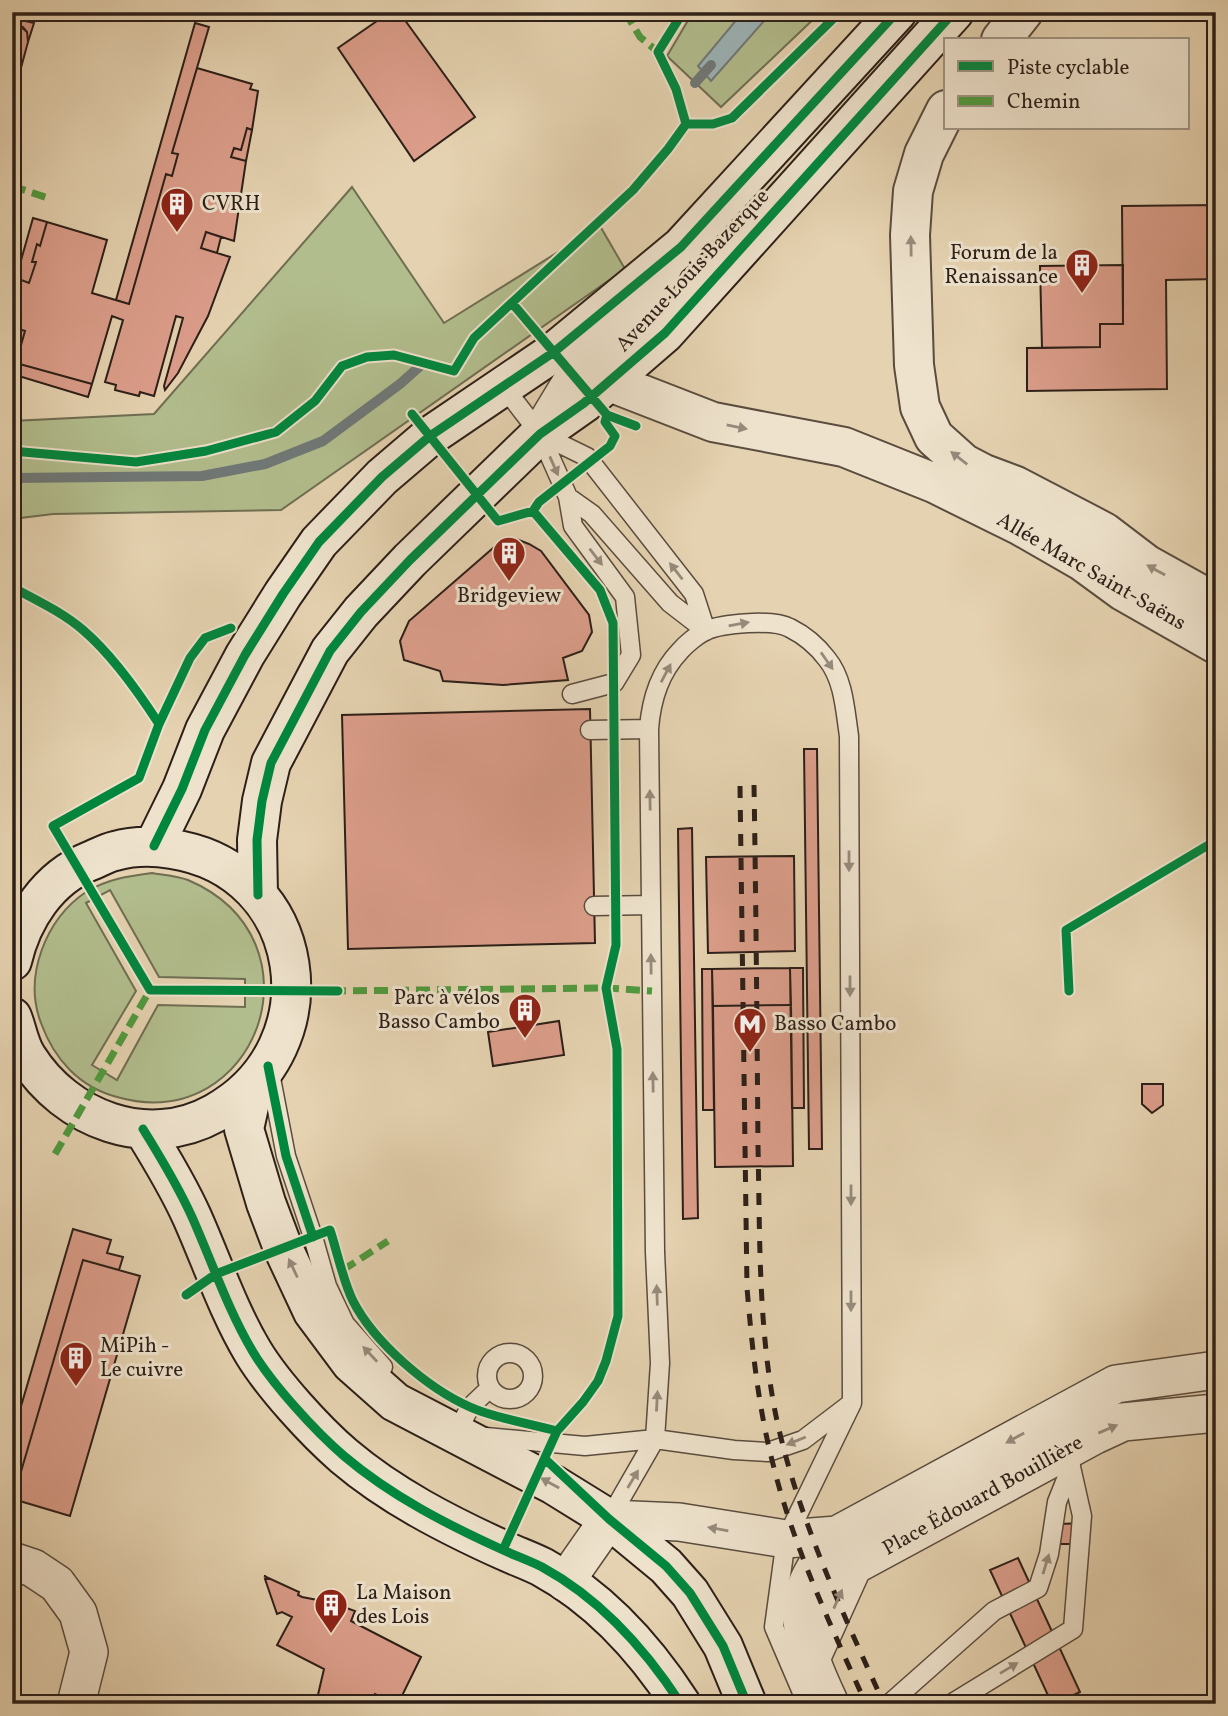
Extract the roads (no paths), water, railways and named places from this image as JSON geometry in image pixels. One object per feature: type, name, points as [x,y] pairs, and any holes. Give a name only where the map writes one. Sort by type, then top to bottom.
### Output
[{"type":"main road","name":"Avenue Louis Bazerque","points":[[154,846],[182,789],[205,730],[245,655],[282,594],[319,542],[382,477],[430,436],[554,352],[692,237],[897,12]]},
{"type":"main road","name":"Avenue Louis Bazerque","points":[[258,895],[257,840],[271,763],[330,651],[361,612],[410,559],[540,434],[610,382],[665,333],[954,12]]},
{"type":"main road","points":[[1003,38],[1023,12]]},
{"type":"main road","name":"Allée Marc Saint-Saëns","points":[[944,114],[920,166],[913,191],[910,235],[914,365],[920,407],[934,437],[963,463],[1016,486],[1095,527],[1146,564],[1216,603]]},
{"type":"main road","name":"Allée Marc Saint-Saëns","points":[[610,382],[713,422],[845,447],[934,483],[1021,526],[1082,561],[1123,591],[1216,644]]},
{"type":"main road","points":[[12,961],[24,909],[54,883],[78,866],[115,851],[154,846],[190,852],[217,863],[240,878],[258,895],[274,919],[285,942],[291,973],[290,1012],[281,1043],[261,1075],[233,1103],[211,1115],[177,1127],[143,1129],[111,1124],[80,1111],[48,1085],[19,1052],[12,1017]]},
{"type":"main road","points":[[261,1075],[244,1129],[275,1225],[313,1312],[351,1363],[395,1402],[554,1485],[609,1519],[666,1566],[690,1593],[723,1646],[747,1704]]},
{"type":"main road","points":[[143,1129],[169,1171],[254,1353],[296,1407],[343,1455],[385,1486],[436,1517],[542,1567],[595,1605],[631,1638],[660,1671],[681,1704]]},
{"type":"street","points":[[540,434],[575,376],[636,321],[667,259]]},
{"type":"street","name":"Place Édouard Bouillière","points":[[609,1519],[679,1522],[786,1539],[836,1535],[1116,1384],[1216,1370]]},
{"type":"street","name":"Place Édouard Bouillière","points":[[810,1661],[853,1566],[1070,1458],[1124,1422],[1216,1413]]},
{"type":"street","points":[[565,1582],[609,1519]]},
{"type":"street","points":[[830,1704],[810,1661],[801,1620],[807,1583],[836,1535]]},
{"type":"street","points":[[12,1561],[33,1568],[57,1584],[78,1613],[89,1652],[76,1704]]},
{"type":"lane","points":[[503,386],[540,434],[568,497],[573,526],[625,597],[631,655],[614,683],[572,694]]},
{"type":"lane","points":[[540,434],[587,457],[694,594],[706,631]]},
{"type":"lane","points":[[568,497],[592,514],[670,603],[706,631]]},
{"type":"lane","points":[[609,1519],[655,1439],[660,1363],[655,1252],[649,729],[651,702],[669,665],[681,650],[706,631],[750,622],[788,626],[813,644],[829,660],[841,686],[849,736],[852,1403],[786,1539],[774,1627],[807,1704]]},
{"type":"lane","points":[[590,730],[649,729]]},
{"type":"lane","points":[[594,906],[651,905]]},
{"type":"lane","points":[[490,1388],[470,1407],[456,1434],[585,1446],[655,1439],[768,1452],[803,1440],[852,1403]]},
{"type":"lane","points":[[889,1704],[995,1611],[1038,1588],[1049,1554],[1057,1502],[1070,1458]]},
{"type":"lane","points":[[951,1704],[1073,1629],[1082,1516],[1070,1458]]},
{"type":"water","points":[[743,12],[772,12],[711,81],[698,66]]},
{"type":"waterway","points":[[695,83],[711,65]]},
{"type":"waterway","points":[[12,478],[202,476],[265,464],[323,441],[419,367]]},
{"type":"railway","points":[[754,785],[760,1248],[770,1383],[785,1453],[808,1527],[884,1704]]},
{"type":"railway","points":[[740,786],[747,1288],[756,1376],[768,1442],[791,1525],[866,1704]]},
{"type":"place","name":"CVRH","points":[[177,234]]},
{"type":"place","name":"Forum de la Renaissance","points":[[1082,295]]},
{"type":"place","name":"Bridgeview","points":[[509,583]]},
{"type":"place","name":"Parc à vélos Basso Cambo","points":[[525,1040]]},
{"type":"place","name":"Basso Cambo","points":[[750,1054]]},
{"type":"place","name":"MiPih - Le cuivre","points":[[76,1388]]},
{"type":"place","name":"La Maison des Lois","points":[[331,1635]]}]
